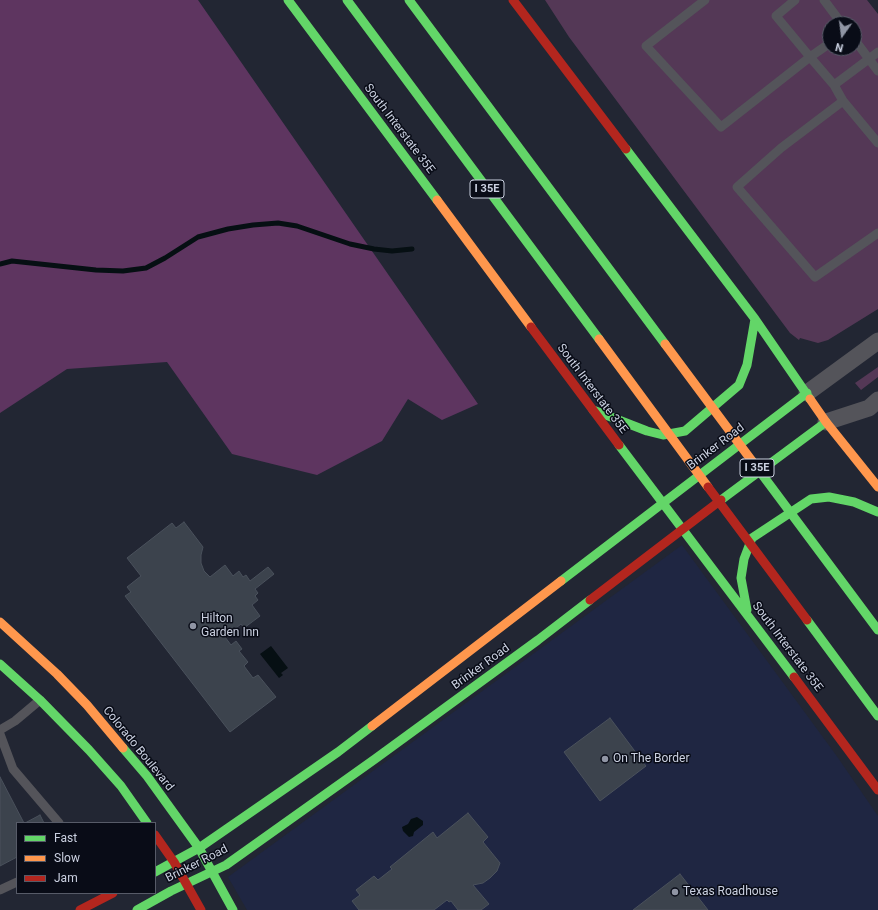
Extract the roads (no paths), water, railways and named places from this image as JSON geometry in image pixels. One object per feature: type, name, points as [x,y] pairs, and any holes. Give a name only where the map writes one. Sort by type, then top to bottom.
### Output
[{"type":"main road","name":"South Interstate 35E","points":[[288,0],[593,410],[831,724],[878,790]]},
{"type":"main road","name":"I 35E","points":[[347,0],[878,716]]},
{"type":"main road","name":"I 35E","points":[[408,0],[878,630]]},
{"type":"main road","points":[[513,0],[755,319],[826,422],[878,487]]},
{"type":"main road","points":[[593,410],[647,432],[663,435],[685,431],[739,385],[747,365],[755,319]]},
{"type":"main road","name":"Brinker Road","points":[[156,871],[199,848],[416,696],[663,502],[807,393]]},
{"type":"main road","name":"Brinker Road","points":[[137,910],[186,883],[226,865],[428,716],[543,636],[683,528],[826,422]]},
{"type":"main road","points":[[748,615],[743,596],[741,578],[744,558],[752,538],[811,499],[830,497],[854,502],[878,512]]},
{"type":"main road","name":"Colorado Boulevard","points":[[0,622],[57,674],[87,705],[147,776],[199,848],[233,910]]},
{"type":"main road","points":[[0,664],[40,700],[89,750],[121,786],[146,822]]},
{"type":"main road","points":[[156,836],[174,862],[201,910]]},
{"type":"main road","points":[[80,910],[111,894]]},
{"type":"street","points":[[807,393],[878,341]]},
{"type":"street","points":[[826,422],[869,408],[878,400]]},
{"type":"lane","points":[[705,0],[646,46],[721,127],[822,49]]},
{"type":"lane","points":[[796,0],[776,16],[834,85],[843,101],[878,143]]},
{"type":"lane","points":[[824,0],[836,16]]},
{"type":"lane","points":[[862,50],[878,71]]},
{"type":"lane","points":[[834,85],[878,52]]},
{"type":"lane","points":[[843,101],[781,148],[737,187],[814,277],[878,233]]},
{"type":"lane","points":[[0,730],[15,721],[40,700]]},
{"type":"lane","points":[[0,734],[13,769],[58,822]]},
{"type":"lane","points":[[0,890],[16,882]]},
{"type":"waterway","points":[[0,264],[12,261],[96,270],[123,271],[146,268],[198,237],[228,229],[278,223],[297,226],[350,244],[374,249],[392,251],[412,249]]},
{"type":"place","name":"Hilton Garden Inn","points":[[193,626]]},
{"type":"place","name":"On The Border","points":[[605,759]]},
{"type":"place","name":"Texas Roadhouse","points":[[675,892]]}]
